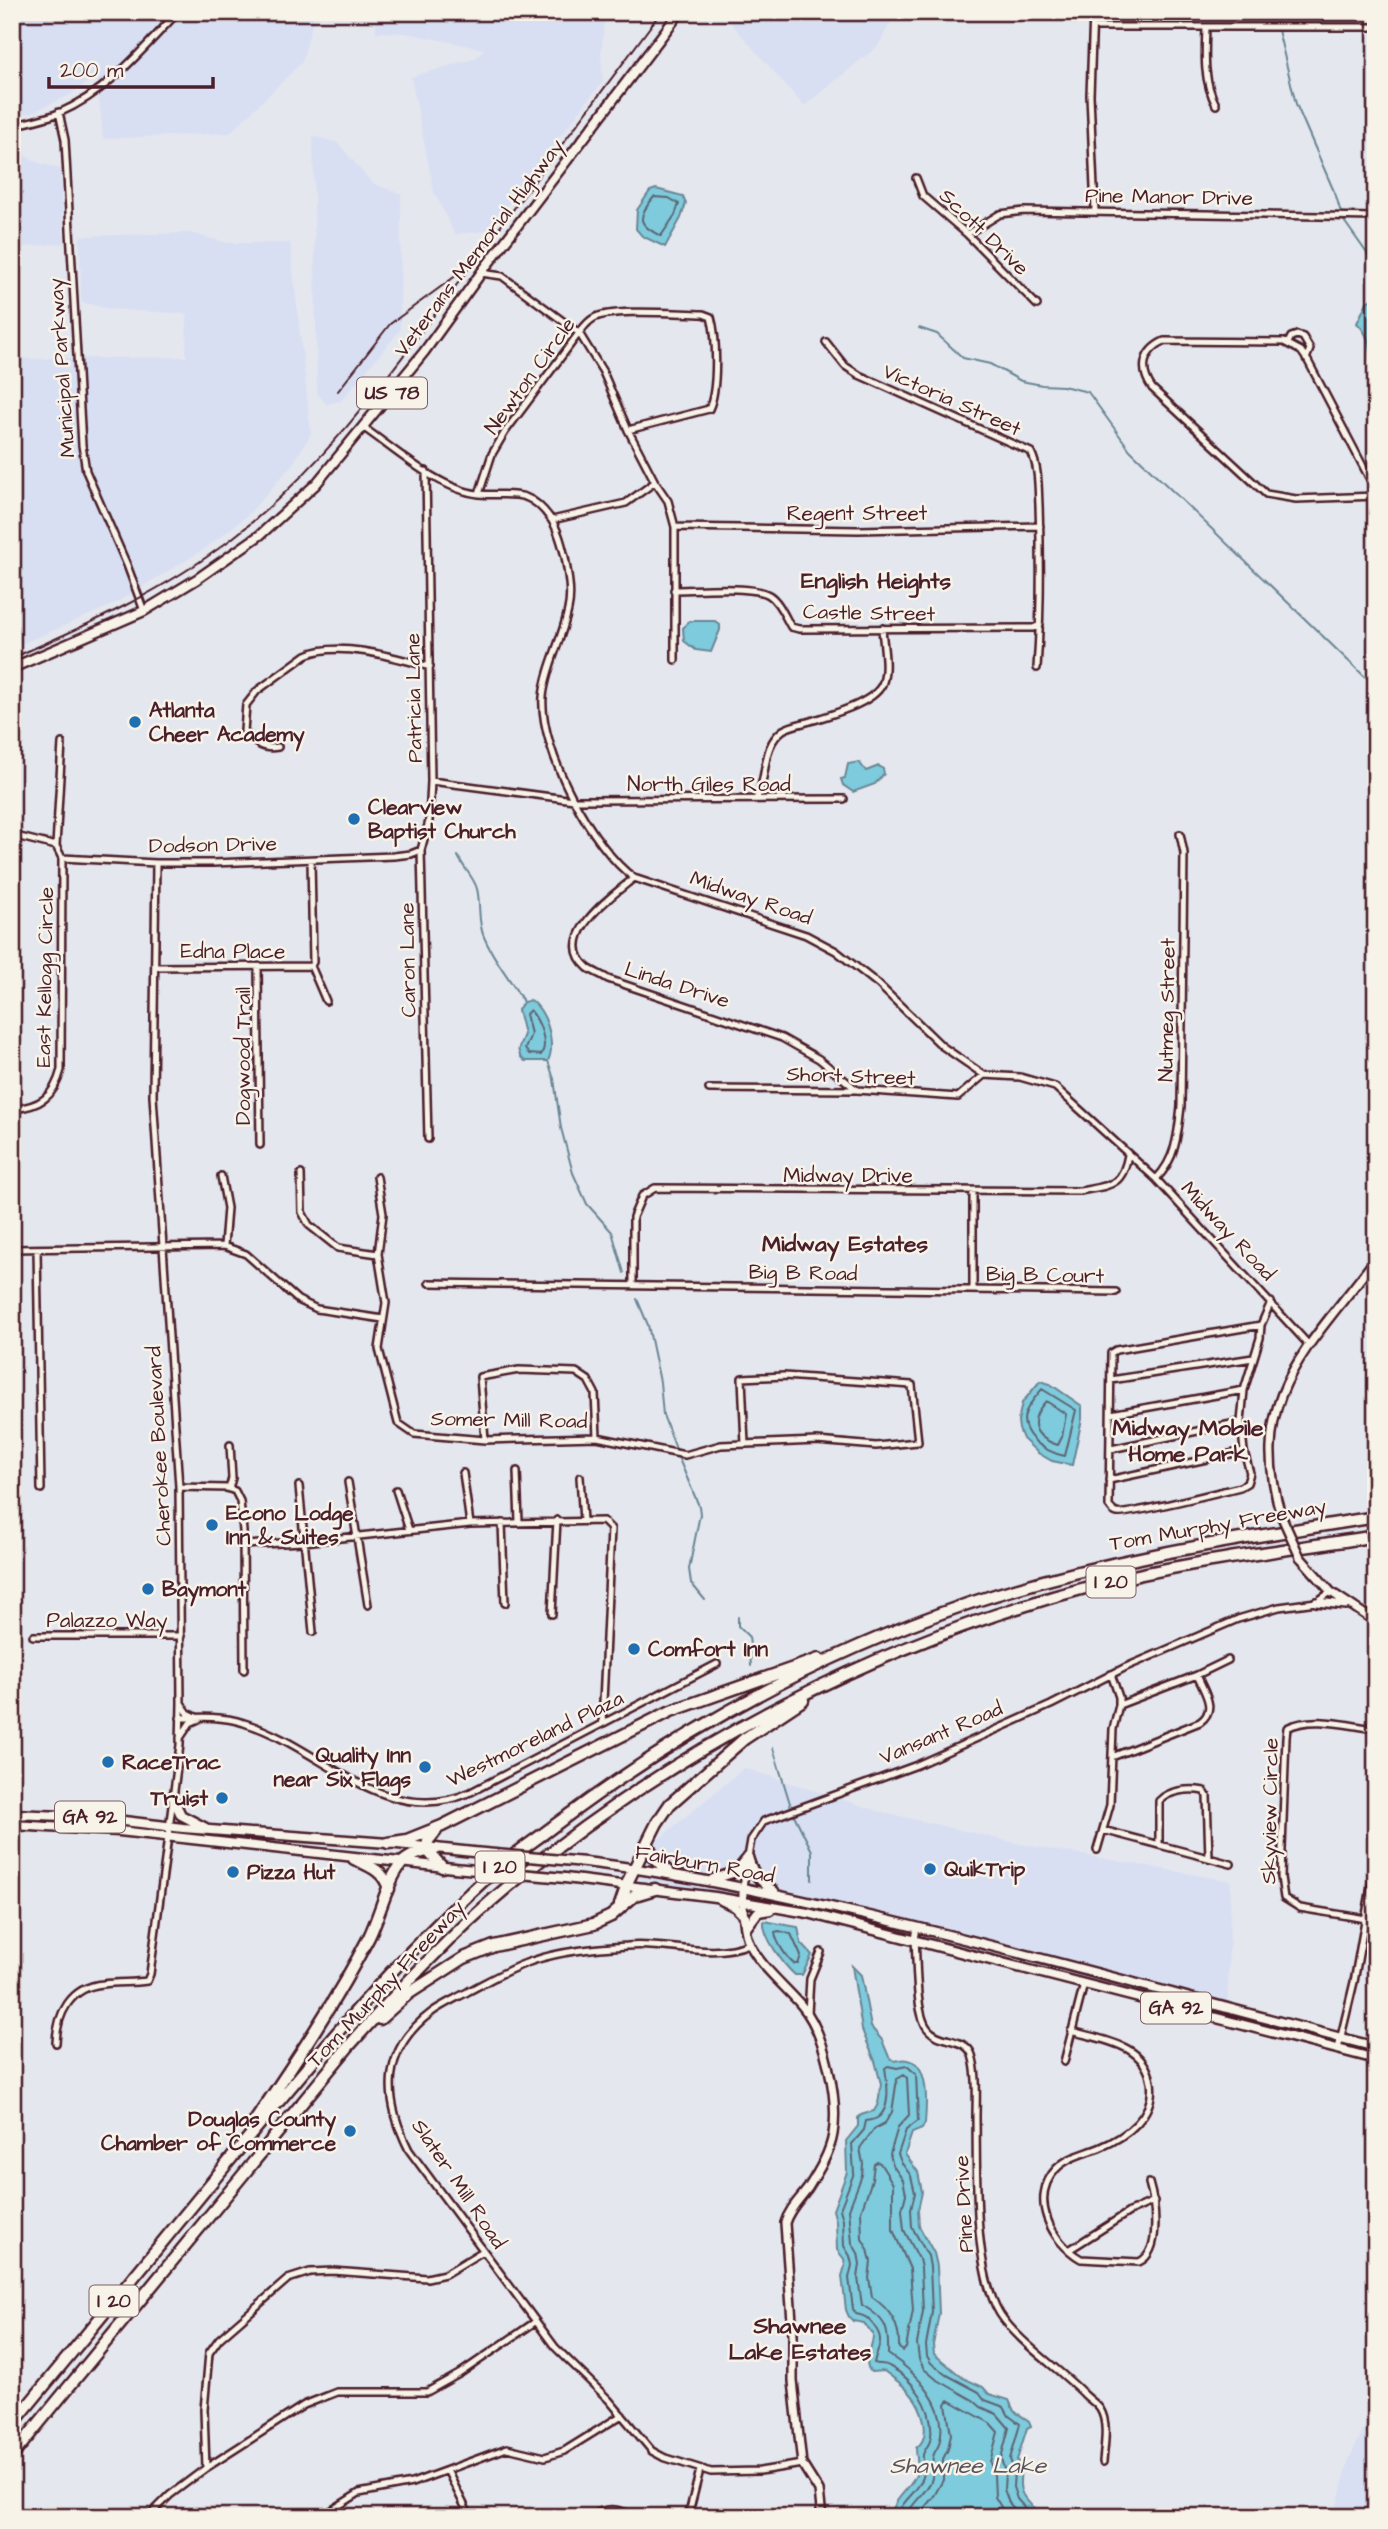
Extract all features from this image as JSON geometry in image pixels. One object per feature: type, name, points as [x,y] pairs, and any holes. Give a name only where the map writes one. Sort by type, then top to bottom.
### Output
[{"type":"highway","name":"Tom Murphy Freeway","points":[[12,2426],[217,2176],[388,1974],[502,1864],[589,1799],[677,1741],[775,1686],[856,1647],[966,1605],[1105,1564],[1376,1517]]},
{"type":"highway","name":"Tom Murphy Freeway","points":[[12,2456],[348,2047],[476,1916],[510,1885],[600,1815],[714,1742],[781,1705],[857,1669],[951,1630],[1097,1584],[1212,1562],[1376,1536]]},
{"type":"highway","points":[[387,1843],[407,1840],[442,1826],[671,1712],[784,1670],[856,1647]]},
{"type":"highway","points":[[620,1906],[626,1885],[657,1823],[670,1804],[700,1776],[763,1726],[857,1669]]},
{"type":"highway","points":[[442,1826],[430,1837],[430,1849],[442,1867]]},
{"type":"highway","points":[[648,1843],[653,1856],[669,1873]]},
{"type":"highway","points":[[217,2176],[294,2064],[343,1984],[369,1937],[402,1864],[409,1857],[430,1849]]},
{"type":"highway","points":[[354,1858],[380,1872],[389,1889]]},
{"type":"highway","points":[[348,2047],[408,1994],[464,1958],[494,1946],[594,1924],[611,1916],[635,1895],[655,1889]]},
{"type":"main road","name":"Veterans Memorial Highway","points":[[12,668],[144,611],[197,579],[260,535],[316,484],[424,352],[680,12]]},
{"type":"main road","points":[[172,1796],[181,1815],[212,1830]]},
{"type":"main road","name":"Fairburn Road","points":[[12,1814],[90,1817],[212,1830],[387,1843],[669,1873],[743,1886],[917,1927],[1376,2047]]},
{"type":"main road","name":"Fairburn Road","points":[[12,1825],[89,1828],[166,1836],[402,1864],[565,1878],[743,1901],[861,1925],[1376,2059]]},
{"type":"main road","points":[[708,1880],[736,1872],[748,1857]]},
{"type":"main road","points":[[748,1857],[758,1880],[780,1895]]},
{"type":"main road","points":[[715,1897],[745,1917]]},
{"type":"main road","points":[[746,1928],[758,1912],[787,1910]]},
{"type":"main road","points":[[1031,1970],[1047,1969],[1079,1978],[1085,1976],[1087,1971]]},
{"type":"street","points":[[12,126],[59,112],[96,92],[123,71],[178,12]]},
{"type":"street","points":[[1093,12],[1090,95],[1095,211]]},
{"type":"street","points":[[1093,27],[1376,27]]},
{"type":"street","points":[[1206,28],[1205,72],[1208,90],[1216,105]]},
{"type":"street","name":"Municipal Parkway","points":[[59,112],[65,140],[86,471],[144,611]]},
{"type":"street","name":"Scott Drive","points":[[916,178],[923,196],[967,234],[1037,305]]},
{"type":"street","name":"Pine Manor Drive","points":[[967,234],[1000,214],[1024,211],[1376,217]]},
{"type":"street","points":[[481,273],[502,276],[579,333],[603,372],[628,429],[655,482],[668,501],[675,527],[676,660]]},
{"type":"street","name":"Newton Circle","points":[[479,494],[492,454],[506,432],[593,318],[605,314],[703,314],[711,317],[714,327],[714,387],[709,409],[628,429]]},
{"type":"street","points":[[1288,343],[1292,337],[1303,337],[1310,349],[1306,359]]},
{"type":"street","points":[[1164,341],[1288,343],[1301,351],[1306,359],[1376,494],[1296,499],[1266,495],[1152,388],[1147,380],[1147,355],[1153,347],[1164,341]]},
{"type":"street","name":"Victoria Street","points":[[826,342],[845,366],[859,374],[1031,452],[1036,461],[1040,527],[1037,668]]},
{"type":"street","points":[[364,428],[440,481],[479,494],[517,495],[531,500],[552,520],[626,503],[655,482]]},
{"type":"street","name":"Patricia Lane","points":[[426,471],[431,781],[574,800]]},
{"type":"street","name":"Midway Road","points":[[552,520],[563,550],[569,579],[569,608],[543,697],[547,736],[562,778],[574,800],[606,850],[624,871],[634,878],[806,934],[836,951],[878,984],[942,1046],[985,1075],[1020,1077],[1055,1087],[1156,1180],[1308,1344]]},
{"type":"street","name":"Regent Street","points":[[675,527],[872,530],[1040,527]]},
{"type":"street","name":"Castle Street","points":[[674,590],[754,590],[768,594],[776,601],[791,627],[799,629],[953,630],[1033,628],[1040,625]]},
{"type":"street","points":[[756,799],[772,742],[785,729],[830,715],[876,695],[883,685],[885,673],[882,628]]},
{"type":"street","points":[[278,747],[267,749],[244,731],[246,705],[257,691],[315,650],[382,654],[430,667]]},
{"type":"street","points":[[62,743],[56,846],[62,858]]},
{"type":"street","name":"Caron Lane","points":[[428,1139],[421,850],[429,821],[431,781]]},
{"type":"street","name":"North Giles Road","points":[[574,800],[844,799]]},
{"type":"street","name":"Nutmeg Street","points":[[1156,1180],[1165,1171],[1176,1147],[1181,1107],[1184,853],[1180,834]]},
{"type":"street","points":[[12,835],[56,846]]},
{"type":"street","name":"Dodson Drive","points":[[62,858],[156,863],[311,860],[397,856],[421,850]]},
{"type":"street","name":"East Kellogg Circle","points":[[12,1109],[24,1108],[51,1094],[57,1087],[61,1070],[62,858]]},
{"type":"street","points":[[311,860],[311,966],[327,1001]]},
{"type":"street","name":"Cherokee Boulevard","points":[[56,2043],[60,2012],[69,2001],[86,1989],[100,1984],[147,1981],[150,1974],[180,1738],[179,1487],[153,1096],[156,863]]},
{"type":"street","name":"Linda Drive","points":[[634,878],[580,930],[575,942],[579,955],[588,968],[608,979],[782,1038],[819,1059],[857,1090]]},
{"type":"street","name":"Edna Place","points":[[155,967],[311,966]]},
{"type":"street","name":"Dogwood Trail","points":[[258,967],[260,1144]]},
{"type":"street","name":"Short Street","points":[[709,1089],[857,1090],[958,1097],[985,1075]]},
{"type":"street","name":"Midway Drive","points":[[633,1285],[633,1217],[642,1196],[655,1188],[1080,1191],[1113,1183],[1125,1173],[1128,1155]]},
{"type":"street","points":[[301,1174],[302,1212],[310,1225],[338,1248],[378,1254]]},
{"type":"street","points":[[220,1175],[227,1208],[223,1246]]},
{"type":"street","name":"Somer Mill Road","points":[[377,1177],[383,1214],[378,1254],[386,1303],[379,1349],[398,1423],[414,1434],[485,1440],[597,1437],[685,1455],[721,1445],[745,1444],[817,1441],[876,1446],[918,1442],[912,1385],[784,1376],[741,1378],[745,1444]]},
{"type":"street","points":[[973,1191],[973,1289]]},
{"type":"street","points":[[12,1249],[164,1249],[223,1246],[246,1254],[298,1300],[317,1309],[383,1319]]},
{"type":"street","points":[[37,1249],[41,1489]]},
{"type":"street","points":[[1376,1258],[1308,1344],[1286,1383],[1272,1428],[1269,1450],[1280,1515],[1292,1543],[1310,1570],[1331,1592],[1376,1622]]},
{"type":"street","name":"Big B Road","points":[[429,1283],[973,1289]]},
{"type":"street","name":"Big B Court","points":[[973,1289],[1116,1293]]},
{"type":"street","points":[[1261,1325],[1111,1353],[1109,1506],[1114,1511],[1118,1514],[1137,1510],[1240,1487],[1247,1483],[1250,1473],[1241,1422],[1244,1390],[1270,1301]]},
{"type":"street","points":[[1111,1380],[1253,1358]]},
{"type":"street","points":[[485,1440],[480,1377],[520,1370],[576,1372],[588,1380],[595,1393],[597,1437]]},
{"type":"street","points":[[1111,1414],[1244,1390]]},
{"type":"street","points":[[1111,1449],[1241,1422]]},
{"type":"street","points":[[229,1489],[232,1478],[230,1445]]},
{"type":"street","points":[[1109,1480],[1244,1451]]},
{"type":"street","points":[[517,1471],[519,1522]]},
{"type":"street","points":[[463,1473],[470,1524]]},
{"type":"street","points":[[580,1478],[583,1521]]},
{"type":"street","points":[[348,1482],[368,1605]]},
{"type":"street","points":[[299,1486],[313,1632]]},
{"type":"street","points":[[179,1487],[229,1489],[235,1491],[240,1501],[244,1670]]},
{"type":"street","points":[[396,1490],[409,1530]]},
{"type":"street","points":[[552,1614],[557,1520]]},
{"type":"street","points":[[242,1545],[304,1542],[358,1534],[470,1524],[603,1521],[611,1529],[603,1724]]},
{"type":"street","points":[[502,1523],[505,1603]]},
{"type":"street","points":[[1321,1582],[1321,1593],[1316,1602],[1350,1606]]},
{"type":"street","name":"Vansant Road","points":[[802,2464],[793,2381],[793,2335],[785,2223],[826,2155],[833,2134],[833,2109],[829,2072],[821,2042],[807,2014],[749,1944],[743,1886],[751,1840],[764,1821],[917,1765],[1111,1674],[1238,1619],[1279,1607],[1316,1602],[1331,1592]]},
{"type":"street","name":"Palazzo Way","points":[[33,1636],[180,1636]]},
{"type":"street","points":[[1119,1704],[1197,1675],[1228,1660]]},
{"type":"street","name":"Westmoreland Plaza","points":[[180,1718],[207,1717],[246,1723],[375,1791],[400,1800],[443,1802],[468,1794],[717,1664]]},
{"type":"street","points":[[1097,1850],[1110,1805],[1113,1729],[1119,1704],[1111,1674]]},
{"type":"street","points":[[1112,1757],[1200,1722],[1208,1716],[1210,1709],[1197,1675]]},
{"type":"street","points":[[181,1703],[188,1713],[195,1717]]},
{"type":"street","points":[[180,1738],[190,1723],[207,1717]]},
{"type":"street","name":"Skyview Circle","points":[[1366,1919],[1300,1908],[1284,1898],[1281,1877],[1286,1737],[1287,1728],[1297,1723],[1327,1723],[1376,1729]]},
{"type":"street","points":[[1159,1845],[1159,1801],[1181,1791],[1204,1791],[1207,1796],[1209,1858]]},
{"type":"street","points":[[1103,1830],[1231,1864]]},
{"type":"street","points":[[1338,2049],[1376,1859]]},
{"type":"street","name":"Pine Drive","points":[[917,1927],[915,1940],[921,2014],[926,2027],[936,2037],[964,2045],[971,2054],[976,2103],[977,2186],[982,2258],[999,2312],[1015,2332],[1069,2378],[1101,2410],[1104,2424],[1103,2462]]},
{"type":"street","name":"Slater Mill Road","points":[[749,1944],[715,1951],[632,1945],[531,1961],[434,2010],[418,2023],[398,2053],[390,2089],[396,2125],[409,2150],[555,2347],[622,2415],[652,2451],[700,2470],[732,2473],[802,2464]]},
{"type":"street","points":[[807,2014],[810,1979],[821,1952]]},
{"type":"street","points":[[1064,2062],[1084,1984]]},
{"type":"street","points":[[1072,2031],[1131,2050],[1149,2072],[1152,2090],[1150,2103],[1136,2125],[1110,2143],[1062,2164],[1048,2180],[1043,2205],[1056,2236],[1081,2259],[1139,2262],[1146,2259],[1152,2240],[1154,2201],[1149,2183]]},
{"type":"street","points":[[1069,2250],[1129,2212],[1154,2201]]},
{"type":"street","points":[[206,2468],[204,2410],[209,2353],[219,2339],[288,2279],[310,2272],[427,2278],[444,2274],[483,2250]]},
{"type":"street","points":[[148,2517],[170,2495],[206,2468],[304,2405],[337,2392],[427,2392],[438,2388],[535,2322]]},
{"type":"street","points":[[321,2517],[359,2493],[412,2483],[508,2448],[545,2456],[564,2451],[622,2415]]},
{"type":"street","points":[[802,2464],[818,2491],[822,2517]]},
{"type":"street","points":[[447,2470],[471,2517]]},
{"type":"street","points":[[688,2517],[700,2470]]},
{"type":"street","points":[[590,2517],[601,2509],[620,2510],[638,2517]]},
{"type":"shaded area","points":[[12,12],[315,12],[302,62],[230,133],[103,139],[97,76],[70,95],[31,113],[12,116]]},
{"type":"shaded area","points":[[375,12],[613,12],[604,23],[601,54],[603,81],[487,231],[455,234],[434,192],[411,77],[476,58],[484,49],[406,33],[376,32]]},
{"type":"shaded area","points":[[721,12],[896,12],[878,46],[804,106]]},
{"type":"shaded area","points":[[12,134],[18,152],[37,162],[60,169],[64,243],[12,248]]},
{"type":"shaded area","points":[[313,136],[338,143],[372,183],[401,194],[400,330],[341,401],[326,404],[317,393]]},
{"type":"shaded area","points":[[190,233],[228,243],[290,243],[311,434],[292,465],[247,516],[203,550],[112,605],[12,648],[12,562],[16,552],[12,545],[12,359],[186,357],[187,314],[109,309],[81,302],[80,236]]},
{"type":"shaded area","points":[[744,1768],[878,1811],[1020,1844],[1231,1881],[1227,2017],[1096,1976],[841,1914],[616,1875]]},
{"type":"shaded area","points":[[1376,2405],[1376,2516],[1334,2517],[1349,2459]]},
{"type":"water","points":[[656,189],[683,196],[686,203],[665,247],[642,236],[636,229],[637,210],[650,191]]},
{"type":"water","points":[[1376,296],[1376,375],[1367,337],[1357,323],[1367,302]]},
{"type":"water","points":[[689,621],[715,621],[720,625],[711,652],[696,650],[684,641],[683,628]]},
{"type":"water","points":[[859,762],[866,771],[879,766],[884,774],[875,784],[853,792],[843,785],[841,779],[845,778],[848,764]]},
{"type":"water","points":[[531,1000],[546,1020],[551,1046],[548,1061],[525,1061],[519,1054],[524,1034],[518,1010],[523,1002]]},
{"type":"water","points":[[1040,1381],[1050,1384],[1082,1406],[1082,1419],[1072,1465],[1052,1461],[1038,1453],[1023,1439],[1019,1429],[1022,1403]]},
{"type":"water","points":[[764,1921],[798,1927],[801,1943],[812,1955],[802,1975],[795,1975],[780,1957],[766,1934]]},
{"type":"water","name":"Shawnee Lake","points":[[852,1966],[861,1975],[871,2027],[882,2040],[889,2057],[895,2061],[915,2063],[924,2079],[925,2123],[922,2129],[912,2133],[905,2154],[918,2172],[922,2192],[918,2210],[919,2226],[934,2253],[937,2266],[939,2313],[934,2354],[963,2378],[983,2387],[989,2394],[1009,2400],[1014,2411],[1029,2421],[1031,2426],[1027,2428],[1017,2460],[1020,2489],[1030,2503],[1049,2517],[890,2517],[892,2509],[917,2472],[916,2448],[921,2443],[925,2429],[922,2413],[907,2390],[884,2371],[871,2372],[868,2368],[873,2334],[864,2323],[853,2321],[846,2310],[842,2276],[845,2266],[844,2259],[837,2250],[833,2210],[847,2172],[846,2141],[858,2126],[858,2118],[874,2111],[878,2104],[881,2084],[862,2030]]},
{"type":"waterway","points":[[1274,12],[1277,25]]},
{"type":"waterway","points":[[1278,30],[1296,104],[1341,213]]},
{"type":"waterway","points":[[1342,218],[1376,266]]},
{"type":"waterway","points":[[919,328],[937,334],[963,358],[990,364],[1021,381],[1088,392],[1130,450],[1364,676],[1376,683]]},
{"type":"waterway","points":[[458,856],[477,889],[484,937],[523,1002]]},
{"type":"waterway","points":[[548,1061],[573,1173],[587,1204],[612,1232],[624,1273]]},
{"type":"waterway","points":[[637,1299],[648,1325],[660,1382],[663,1415],[676,1449]]},
{"type":"waterway","points":[[679,1459],[699,1506],[700,1514],[689,1569],[691,1583],[705,1600]]},
{"type":"waterway","points":[[738,1617],[738,1626],[749,1637],[750,1645]]},
{"type":"waterway","points":[[750,1652],[751,1666]]},
{"type":"waterway","points":[[773,1748],[792,1810]]},
{"type":"waterway","points":[[794,1815],[812,1851],[812,1880]]},
{"type":"railway","points":[[12,658],[97,620],[179,575],[230,540],[297,481],[384,381],[661,12]]},
{"type":"railway","points":[[338,391],[390,324],[457,275]]},
{"type":"place","name":"Atlanta Cheer Academy","points":[[135,722]]},
{"type":"place","name":"Clearview Baptist Church","points":[[354,819]]},
{"type":"place","name":"Econo Lodge Inn & Suites","points":[[212,1525]]},
{"type":"place","name":"Baymont","points":[[148,1589]]},
{"type":"place","name":"Comfort Inn","points":[[634,1649]]},
{"type":"place","name":"RaceTrac","points":[[108,1762]]},
{"type":"place","name":"Quality Inn near Six Flags","points":[[425,1767]]},
{"type":"place","name":"Truist","points":[[222,1798]]},
{"type":"place","name":"QuikTrip","points":[[930,1869]]},
{"type":"place","name":"Pizza Hut","points":[[233,1872]]},
{"type":"place","name":"Douglas County Chamber of Commerce","points":[[350,2131]]},
{"type":"district","name":"English Heights","points":[[876,581]]},
{"type":"district","name":"Midway Estates","points":[[845,1244]]},
{"type":"district","name":"Midway Mobile Home Park","points":[[1188,1441]]},
{"type":"district","name":"Shawnee Lake Estates","points":[[800,2339]]}]
